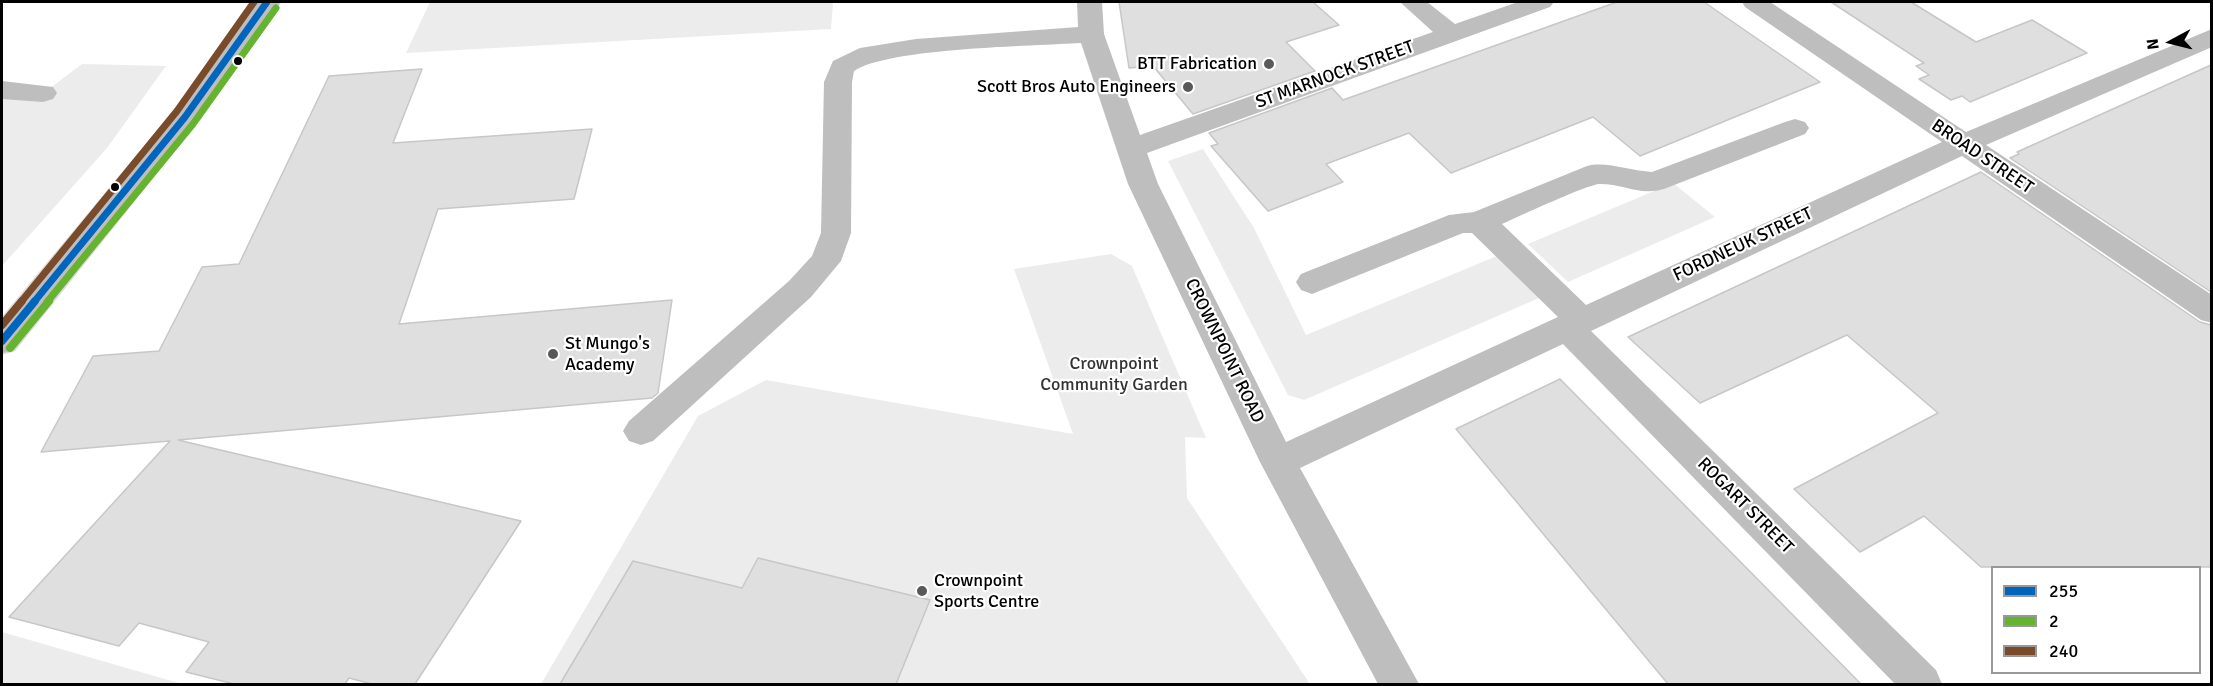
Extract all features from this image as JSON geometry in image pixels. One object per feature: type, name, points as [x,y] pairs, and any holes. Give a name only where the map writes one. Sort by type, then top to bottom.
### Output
[{"type":"street","points":[[2,341],[185,117],[267,2]]},
{"type":"street","name":"CROWNPOINT ROAD","points":[[1089,2],[1091,34],[1143,184],[1278,462],[1399,684]]},
{"type":"street","points":[[1412,2],[1450,33]]},
{"type":"street","name":"ST MARNOCK STREET","points":[[1130,149],[1541,2]]},
{"type":"street","name":"BROAD STREET","points":[[1754,2],[2211,311]]},
{"type":"street","points":[[641,431],[800,289],[825,261],[836,233],[838,82],[842,68],[854,59],[869,54],[916,47],[1091,34]]},
{"type":"street","name":"FORDNEUK STREET","points":[[1278,462],[1963,144],[2211,37]]},
{"type":"street","points":[[2,90],[43,93]]},
{"type":"street","points":[[1312,282],[1460,223],[1478,222],[1597,173],[1632,181],[1654,182],[1796,128]]},
{"type":"street","name":"ROGART STREET","points":[[1478,222],[1491,231],[1574,323],[1922,684]]},
{"type":"green space","points":[[430,2],[833,2],[831,29],[406,53]]},
{"type":"green space","points":[[82,64],[166,66],[107,148],[2,266],[2,96],[37,98]]},
{"type":"green space","points":[[1203,149],[1254,228],[1306,335],[1497,256],[1539,298],[1304,400],[1288,395],[1168,161]]},
{"type":"green space","points":[[1673,183],[1715,217],[1568,282],[1528,244]]},
{"type":"green space","name":"Crownpoint Sports Centre","points":[[1111,254],[1132,266],[1206,438],[1185,437],[1187,498],[1310,684],[541,684],[698,416],[766,380],[1073,434],[1014,269]]},
{"type":"green space","points":[[2,632],[182,684],[2,684]]},
{"type":"building","points":[[1119,2],[1313,2],[1339,25],[1286,42],[1315,71],[1193,114],[1153,66],[1129,68]]},
{"type":"building","points":[[1617,2],[1704,2],[1820,82],[1640,156],[1593,117],[1451,173],[1409,133],[1326,164],[1343,182],[1268,211],[1211,146],[1218,144],[1209,133],[1332,88],[1343,100]]},
{"type":"building","points":[[1831,2],[1911,2],[1976,42],[2032,20],[2087,53],[1970,102],[1962,96],[1951,100],[1919,79],[1929,75],[1916,66],[1924,63]]},
{"type":"building","points":[[2211,65],[2211,292],[2010,158],[2019,154],[2017,152]]},
{"type":"building","points":[[422,69],[393,143],[592,129],[574,199],[438,209],[399,324],[672,300],[658,393],[652,398],[178,440],[521,521],[415,684],[372,684],[349,678],[345,684],[234,684],[186,672],[209,642],[139,623],[119,646],[9,617],[170,441],[41,452],[93,356],[159,351],[202,267],[239,264],[329,76]]},
{"type":"building","points":[[1981,172],[2200,322],[2211,325],[2211,567],[1981,567],[1924,516],[1860,552],[1794,489],[1938,413],[1847,335],[1700,403],[1628,337]]},
{"type":"building","points":[[1560,379],[1861,684],[1668,684],[1456,429]]},
{"type":"building","points":[[758,558],[930,600],[896,684],[560,684],[633,561],[742,588]]},
{"type":"transit line","name":"240","points":[[2,325],[177,111],[254,2]]},
{"type":"transit line","name":"255","points":[[2,341],[185,117],[267,2]]},
{"type":"transit line","name":"2","points":[[10,348],[193,124],[276,8]]},
{"type":"place","name":"BTT Fabrication","points":[[1269,64]]},
{"type":"place","name":"Scott Bros Auto Engineers","points":[[1188,87]]},
{"type":"place","name":"St Mungo's Academy","points":[[553,354]]},
{"type":"place","name":"Crownpoint Sports Centre","points":[[922,591]]},
{"type":"park label","name":"Crownpoint Community Garden","points":[[1114,374]]}]
